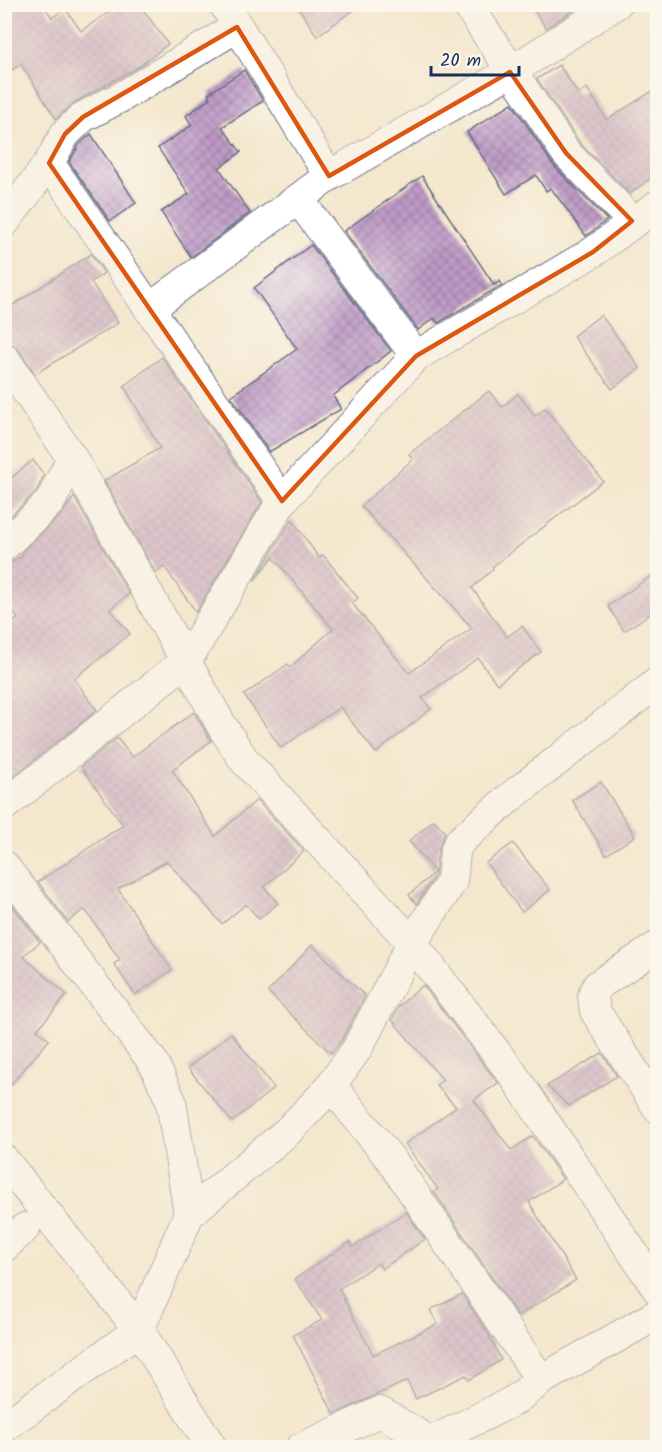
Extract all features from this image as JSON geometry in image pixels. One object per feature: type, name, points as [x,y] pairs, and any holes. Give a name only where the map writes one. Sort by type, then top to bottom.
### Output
[{"type":"street","points":[[467,4],[510,72],[566,153],[632,221]]},
{"type":"street","points":[[149,309],[329,176],[510,72],[616,4]]},
{"type":"street","points":[[9,210],[49,163],[64,134],[83,117],[123,96],[231,16],[329,176]]},
{"type":"street","points":[[49,163],[282,501]]},
{"type":"street","points":[[299,200],[416,356]]},
{"type":"street","points":[[4,806],[187,660],[282,501],[416,356],[593,252],[632,221],[657,205]]},
{"type":"street","points":[[4,358],[72,458],[222,726],[244,760],[412,943],[512,1073],[657,1290]]},
{"type":"street","points":[[4,546],[50,502],[72,458]]},
{"type":"street","points":[[4,1427],[140,1330],[189,1214],[287,1132],[331,1085],[357,1049],[412,943],[452,881],[455,852],[459,842],[508,799],[657,682]]},
{"type":"street","points":[[4,866],[153,1062],[171,1101],[189,1214]]},
{"type":"street","points":[[657,946],[598,985],[592,995],[595,1011],[657,1108]]},
{"type":"street","points":[[331,1085],[392,1161],[541,1380]]},
{"type":"street","points":[[4,1160],[140,1330],[212,1448]]},
{"type":"street","points":[[301,1448],[380,1412],[431,1442],[515,1400],[541,1380],[657,1314]]},
{"type":"highlighted area","points":[[237,27],[329,176],[510,72],[566,153],[632,221],[593,252],[416,356],[282,501],[49,163],[65,134],[83,117]]},
{"type":"building","points":[[4,4],[43,4],[52,18],[65,8],[81,31],[121,4],[139,4],[168,44],[140,66],[75,102],[56,119],[21,64],[4,75]]},
{"type":"building","points":[[296,4],[362,4],[317,36]]},
{"type":"building","points":[[530,4],[583,4],[546,28]]},
{"type":"building","points":[[559,65],[578,94],[587,88],[607,120],[657,88],[657,173],[630,194],[579,142],[537,79]]},
{"type":"building","points":[[244,70],[263,101],[222,127],[241,152],[219,168],[250,213],[191,257],[161,212],[189,194],[158,148],[192,125],[186,116],[210,98],[208,94]]},
{"type":"building","points":[[512,103],[553,165],[607,220],[586,236],[551,188],[546,191],[536,175],[506,194],[467,132]]},
{"type":"building","points":[[91,134],[136,203],[110,221],[69,162],[79,145]]},
{"type":"building","points":[[422,176],[494,285],[500,281],[502,285],[438,323],[434,318],[418,330],[344,231]]},
{"type":"building","points":[[311,245],[391,351],[333,396],[341,409],[269,452],[231,396],[297,349],[254,288]]},
{"type":"building","points":[[91,254],[104,273],[91,282],[118,323],[35,374],[18,348],[4,341],[4,311]]},
{"type":"building","points":[[601,315],[640,368],[612,389],[573,336]]},
{"type":"building","points":[[162,357],[262,502],[196,612],[164,566],[156,573],[104,481],[160,448],[124,386]]},
{"type":"building","points":[[489,391],[502,407],[518,394],[535,416],[545,408],[603,481],[492,567],[493,569],[472,588],[507,637],[522,626],[541,652],[497,684],[478,658],[422,698],[431,709],[376,753],[340,707],[281,748],[244,695],[288,664],[290,667],[333,629],[273,557],[254,581],[292,519],[319,558],[323,555],[358,598],[352,603],[409,673],[472,628],[361,506],[413,459],[409,454]]},
{"type":"building","points":[[33,460],[44,475],[36,492],[4,522],[4,484]]},
{"type":"building","points":[[74,497],[129,594],[110,609],[130,634],[74,679],[97,710],[4,784],[4,627],[18,619],[4,597],[4,567],[23,556],[21,553],[62,514]]},
{"type":"building","points":[[657,572],[657,609],[624,631],[608,606]]},
{"type":"building","points":[[194,712],[211,741],[172,770],[215,836],[257,800],[304,851],[264,887],[278,903],[259,919],[246,904],[222,924],[167,861],[118,889],[172,970],[135,995],[114,964],[120,960],[87,912],[83,910],[68,922],[38,882],[123,825],[81,767],[117,738],[132,757]]},
{"type":"building","points":[[601,782],[635,836],[606,855],[572,800]]},
{"type":"building","points":[[434,820],[445,832],[438,850],[435,875],[417,904],[409,895],[435,872],[409,841]]},
{"type":"building","points":[[513,843],[550,890],[522,912],[486,863]]},
{"type":"building","points":[[6,897],[40,942],[23,956],[67,995],[37,1030],[49,1040],[4,1093]]},
{"type":"building","points":[[312,945],[365,996],[342,1040],[331,1053],[268,992]]},
{"type":"building","points":[[423,985],[498,1083],[474,1100],[511,1150],[533,1136],[563,1179],[529,1202],[576,1280],[518,1316],[434,1192],[438,1189],[405,1144],[456,1107],[436,1085],[443,1080],[392,1020],[399,1006]]},
{"type":"building","points":[[231,1033],[274,1088],[232,1122],[188,1068]]},
{"type":"building","points":[[602,1053],[617,1076],[569,1106],[547,1086]]},
{"type":"building","points":[[406,1212],[425,1239],[382,1269],[378,1263],[339,1289],[373,1355],[438,1324],[430,1310],[462,1294],[488,1333],[501,1360],[469,1380],[466,1375],[416,1399],[407,1381],[334,1414],[293,1335],[322,1320],[295,1279],[350,1242],[353,1247]]}]
